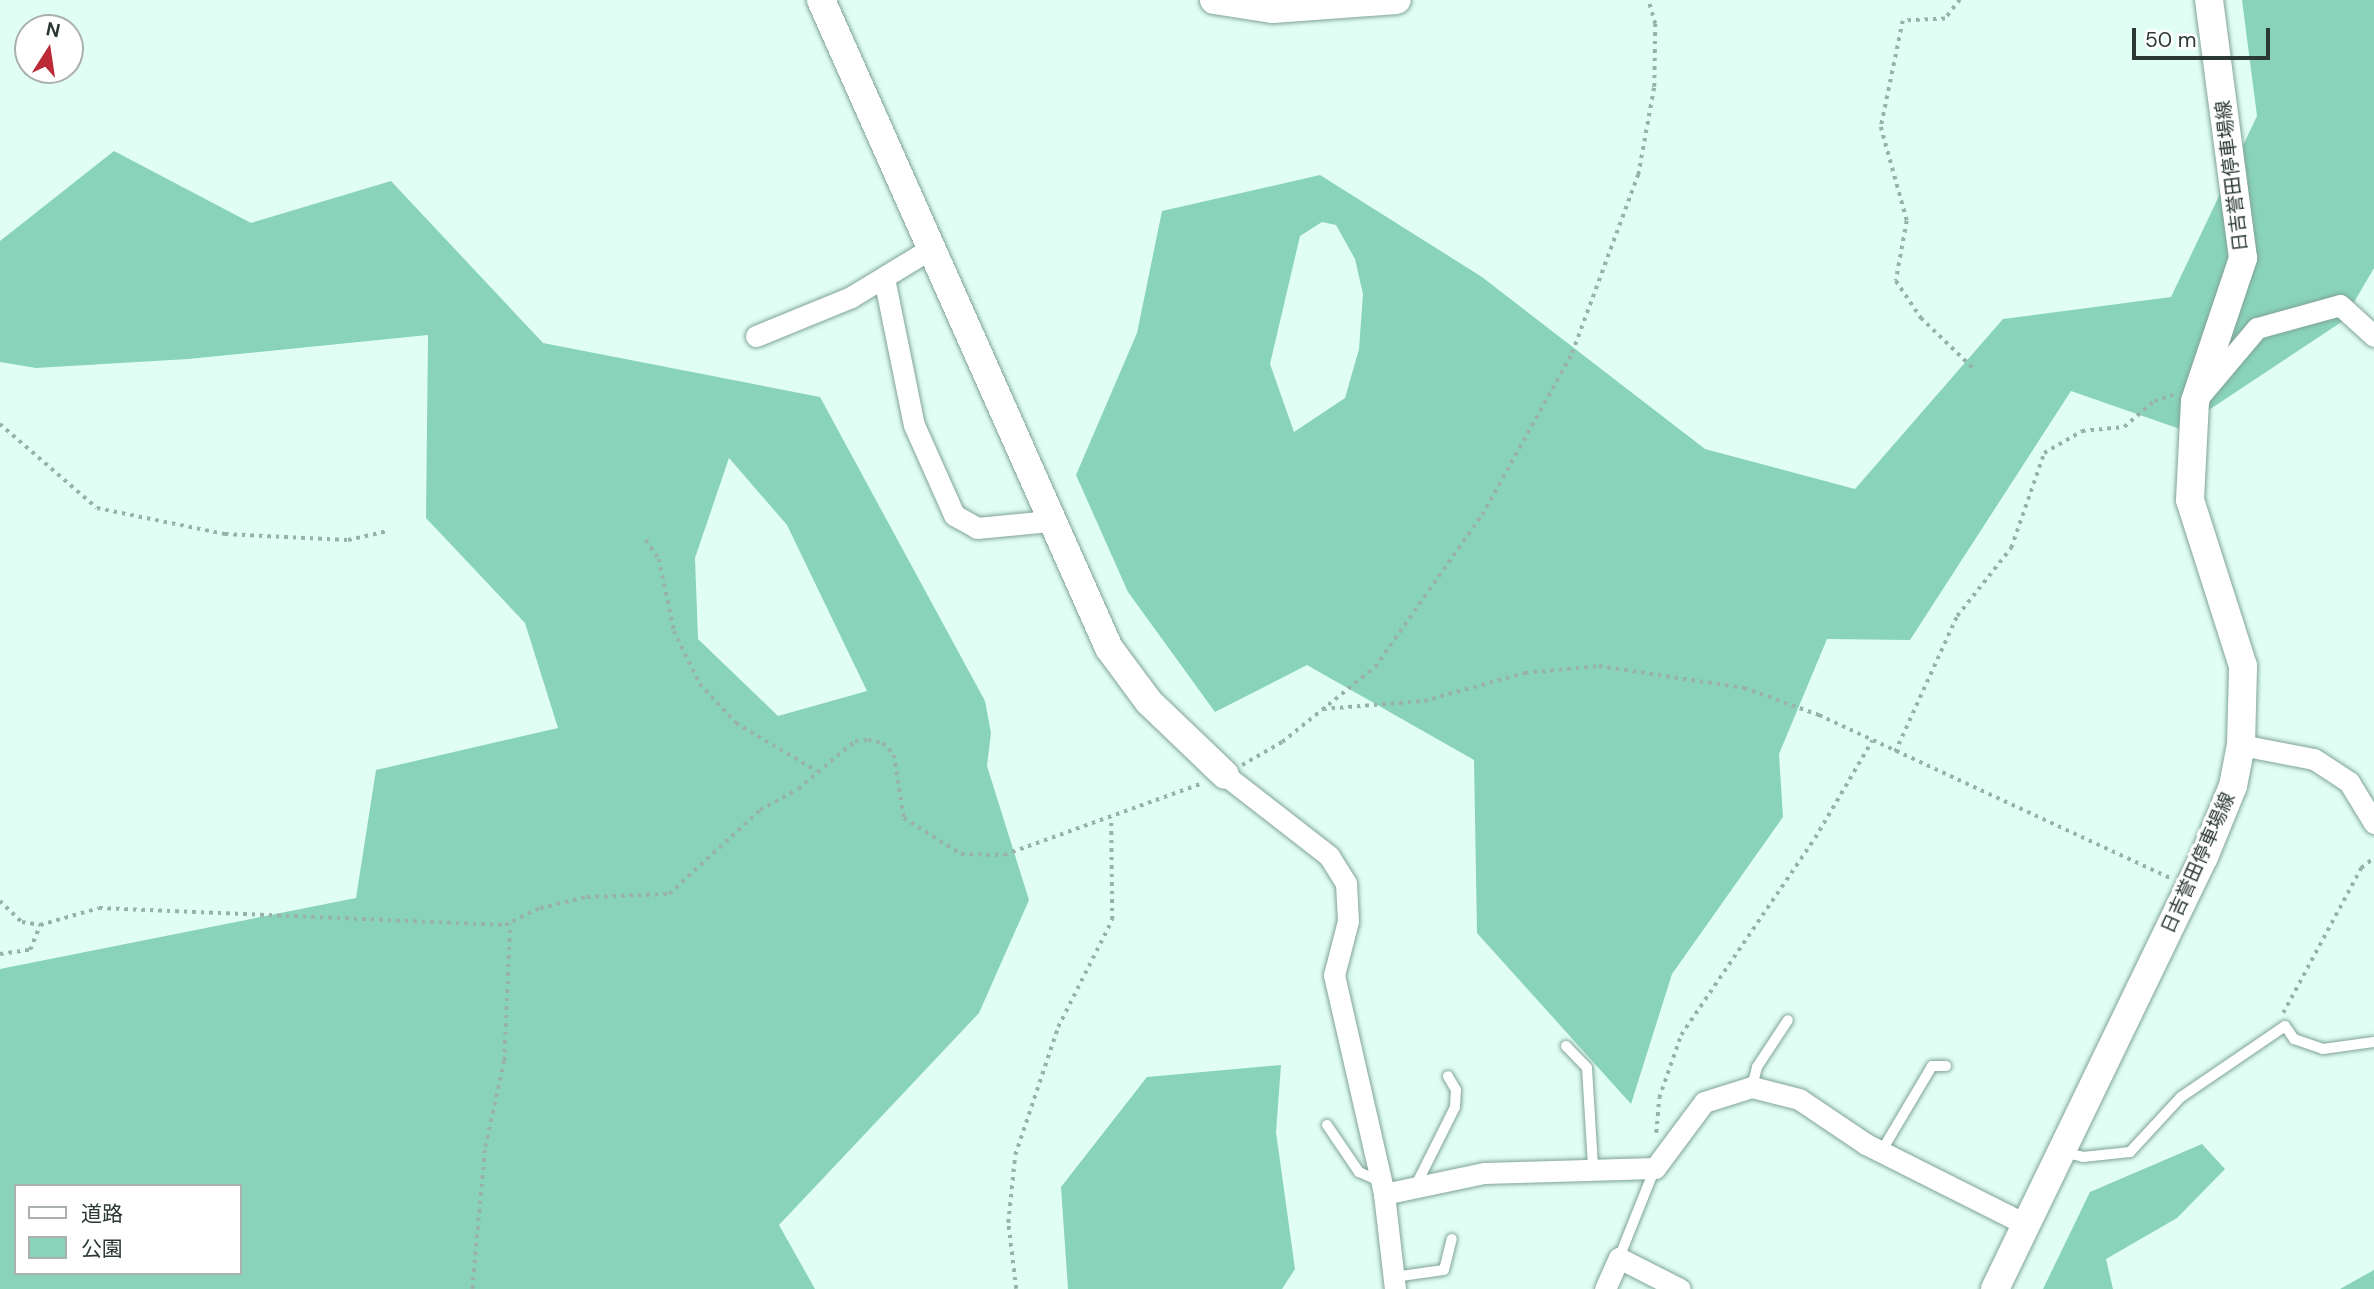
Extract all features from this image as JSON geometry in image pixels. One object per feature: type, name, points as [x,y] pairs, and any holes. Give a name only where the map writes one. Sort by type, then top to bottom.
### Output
[{"type":"main road","points":[[821,0],[1050,521],[1109,648],[1149,702],[1225,775]]},
{"type":"main road","points":[[1214,0],[1273,9],[1397,0]]},
{"type":"main road","name":"日吉誉田停車場線","points":[[1995,1289],[2188,886],[2233,786],[2241,745],[2243,666],[2190,500],[2195,401],[2243,258],[2209,0]]},
{"type":"street","points":[[757,336],[797,324],[884,278],[930,249]]},
{"type":"street","points":[[884,278],[914,425],[954,515],[976,528],[1050,521]]},
{"type":"street","points":[[2195,401],[2257,328],[2340,305],[2374,335]]},
{"type":"street","points":[[2241,745],[2314,759],[2349,782],[2374,823]]},
{"type":"street","points":[[1225,775],[1329,856],[1346,883],[1348,922],[1334,975],[1382,1188],[1394,1283]]},
{"type":"street","points":[[1382,1188],[1593,1167],[1655,1168],[1704,1102],[1752,1087],[1798,1099],[1881,1152],[2027,1225]]},
{"type":"street","points":[[1605,1289],[1619,1258],[1680,1289]]},
{"type":"lane","points":[[1752,1087],[1757,1067],[1788,1020]]},
{"type":"lane","points":[[2062,1152],[2083,1157],[2130,1152],[2180,1097],[2285,1026],[2294,1038],[2323,1049],[2374,1042]]},
{"type":"lane","points":[[1566,1046],[1587,1068],[1593,1167]]},
{"type":"lane","points":[[1881,1152],[1932,1066],[1946,1066]]},
{"type":"lane","points":[[1417,1183],[1455,1107],[1456,1090],[1448,1076]]},
{"type":"lane","points":[[1327,1125],[1359,1172],[1382,1188]]},
{"type":"lane","points":[[1619,1258],[1655,1168]]},
{"type":"lane","points":[[1394,1283],[1444,1269],[1452,1239]]},
{"type":"path","points":[[0,901],[22,922],[40,925],[99,908],[510,924],[540,908],[587,897],[669,894],[749,818],[855,741],[883,743],[898,769],[904,818],[961,854],[1004,855],[1225,775],[1323,709],[1375,667],[1474,526],[1572,353],[1638,175],[1654,87],[1655,24],[1648,0]]},
{"type":"path","points":[[1960,0],[1945,19],[1903,21],[1881,127],[1907,221],[1896,281],[1921,318],[1973,369]]},
{"type":"path","points":[[1895,752],[1957,616],[2011,548],[2044,453],[2081,431],[2124,427],[2167,394],[2195,401]]},
{"type":"path","points":[[0,424],[97,508],[225,534],[348,540],[388,531]]},
{"type":"path","points":[[646,540],[659,559],[674,631],[700,684],[736,723],[817,771]]},
{"type":"path","points":[[1323,709],[1424,701],[1525,673],[1599,666],[1744,688],[1872,741],[2188,886]]},
{"type":"path","points":[[1655,1168],[1659,1098],[1681,1035],[1815,838],[1872,741]]},
{"type":"path","points":[[1016,1289],[1008,1223],[1015,1155],[1058,1027],[1112,920],[1111,818]]},
{"type":"path","points":[[2285,1026],[2283,1010],[2294,986],[2361,868],[2374,858]]},
{"type":"path","points":[[472,1289],[485,1147],[504,1061],[510,924]]},
{"type":"path","points":[[0,954],[30,950],[40,925]]},
{"type":"green space","points":[[2242,0],[2374,0],[2374,268],[2343,321],[2180,429],[2071,391],[1910,640],[1827,639],[1779,754],[1783,817],[1672,974],[1631,1104],[1477,933],[1474,760],[1307,665],[1215,712],[1128,592],[1076,475],[1137,333],[1162,211],[1320,175],[1482,277],[1705,449],[1855,489],[2003,319],[2171,297],[2257,116]],"holes":[[[1322,222],[1336,225],[1355,259],[1363,294],[1359,349],[1345,398],[1294,432],[1270,364],[1300,236]]]},
{"type":"green space","points":[[114,151],[251,223],[391,181],[543,343],[820,397],[985,701],[991,733],[987,766],[1029,900],[979,1013],[779,1225],[815,1289],[0,1289],[0,969],[356,898],[376,770],[558,728],[525,623],[426,518],[428,335],[188,359],[36,368],[0,362],[0,241]],"holes":[[[729,458],[787,525],[867,691],[778,716],[698,639],[695,558]]]},
{"type":"green space","points":[[1281,1065],[1276,1132],[1295,1269],[1282,1289],[1068,1289],[1061,1187],[1147,1077]]},
{"type":"green space","points":[[2202,1144],[2225,1169],[2177,1218],[2106,1259],[2113,1289],[2043,1289],[2090,1192]]},
{"type":"green space","points":[[2374,1270],[2374,1289],[2340,1289]]}]
